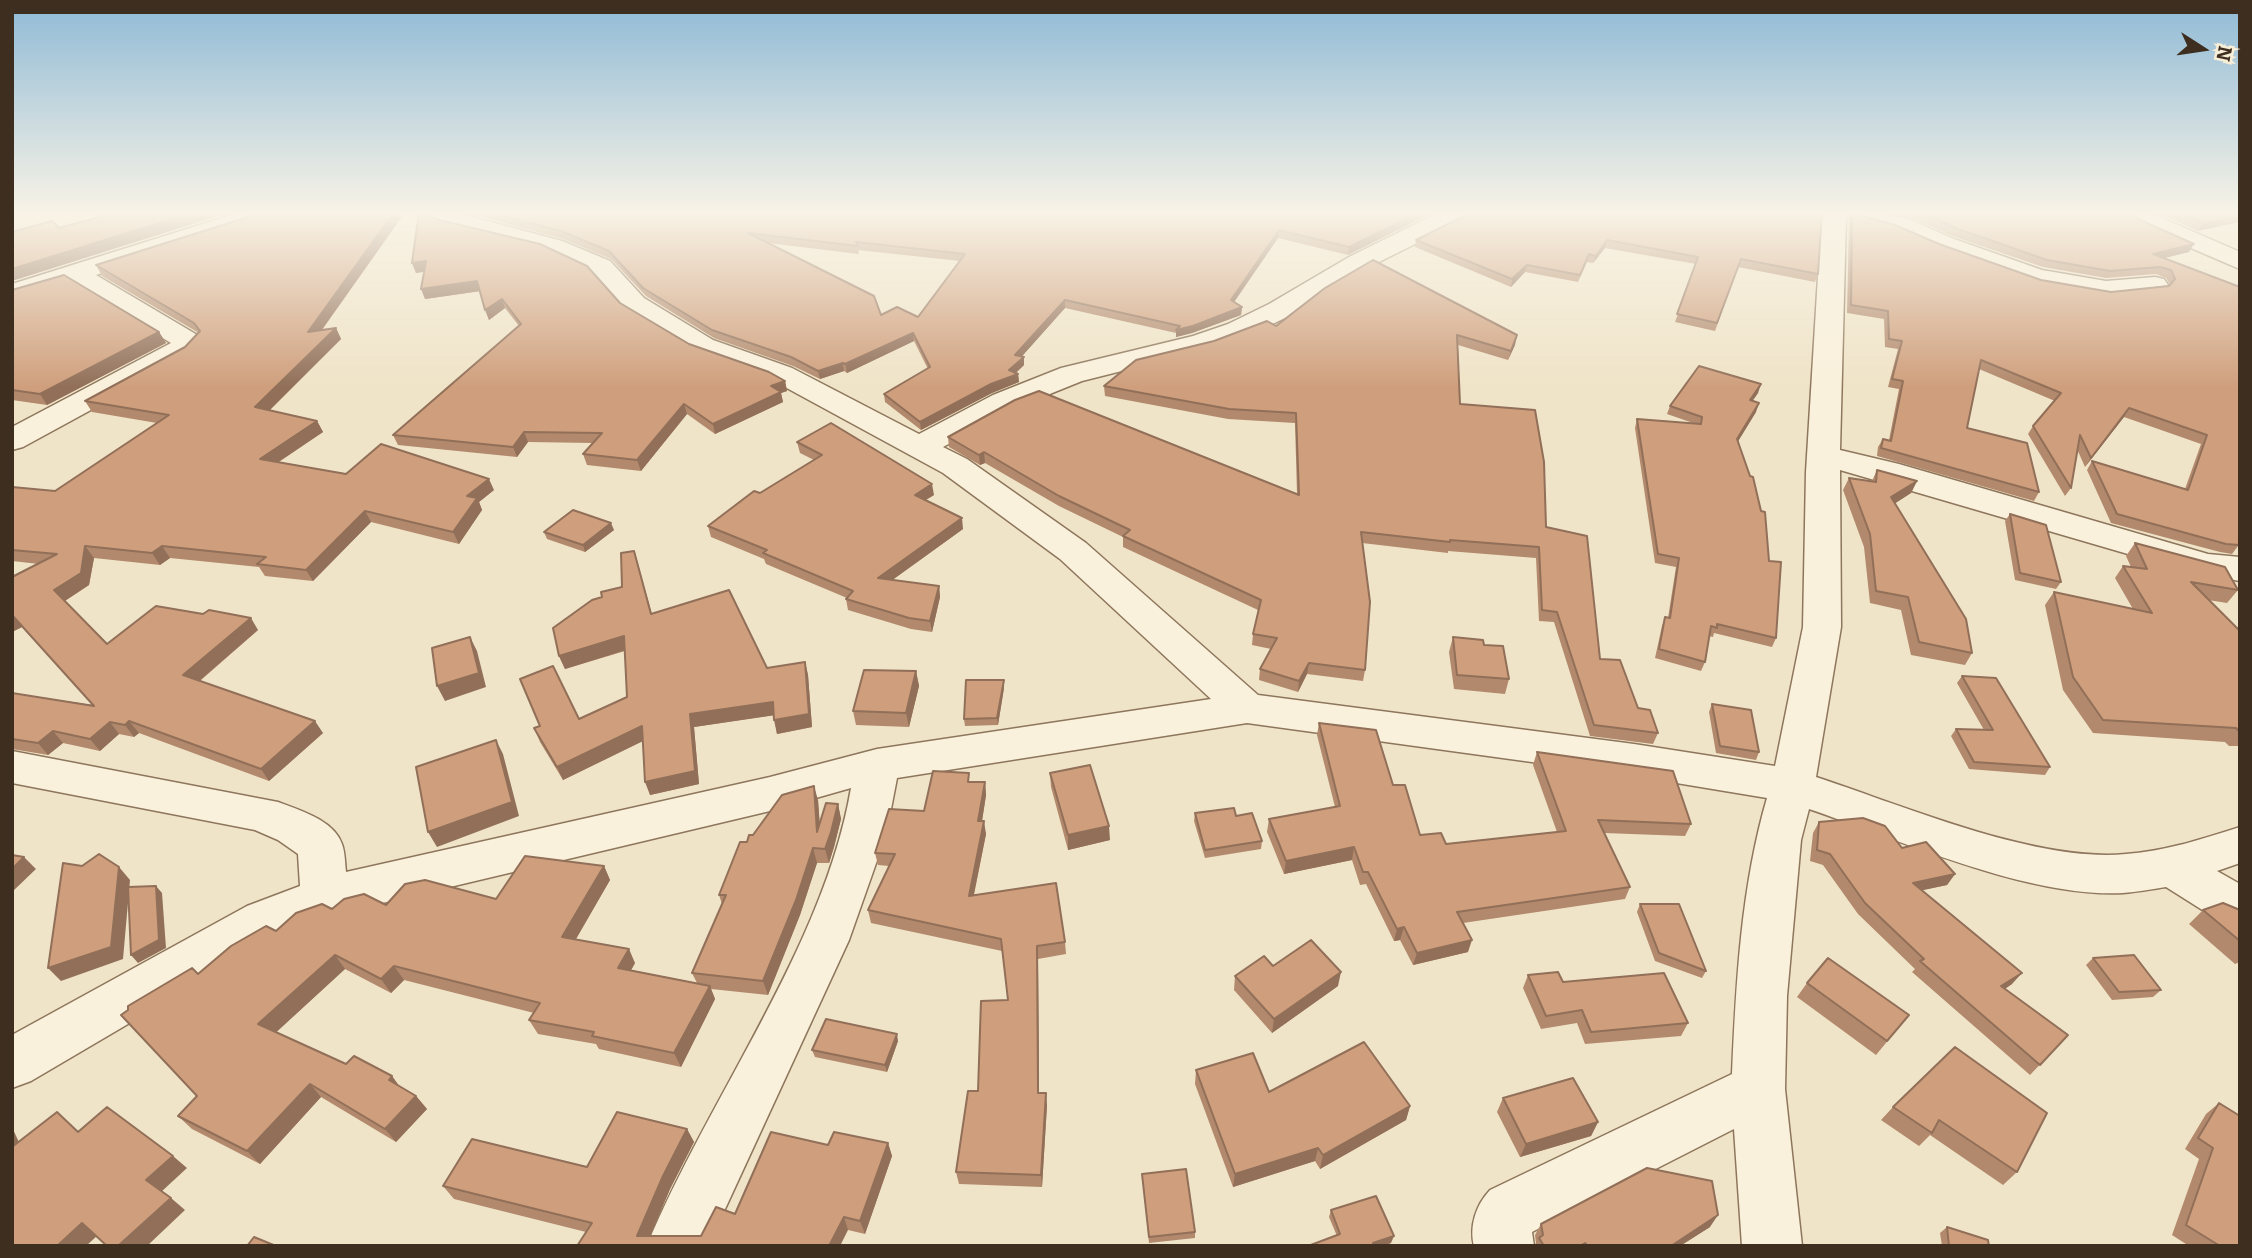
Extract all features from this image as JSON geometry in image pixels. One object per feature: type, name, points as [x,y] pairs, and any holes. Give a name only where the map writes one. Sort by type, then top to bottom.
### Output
[{"type":"street","points":[[12,293],[79,270]]},
{"type":"street","points":[[603,270],[634,304],[703,346],[782,374],[955,466],[1073,551],[1247,708]]},
{"type":"street","points":[[917,447],[981,411],[1042,386],[1093,368],[1193,346],[1237,331],[1266,318],[1346,270]]},
{"type":"street","points":[[1773,1246],[1758,1089],[1761,996],[1778,840],[1793,786],[1822,627],[1824,456],[1831,270]]},
{"type":"street","points":[[2017,270],[2037,277],[2106,289],[2155,285]]},
{"type":"street","points":[[12,440],[189,342],[72,272]]},
{"type":"street","points":[[1824,456],[1887,471],[2206,565],[2240,569]]},
{"type":"street","points":[[12,1063],[264,920],[325,897],[771,794],[877,765],[1247,708],[1634,760],[1793,786],[1999,856],[2068,871],[2123,874],[2172,867],[2240,845]]},
{"type":"street","points":[[677,1246],[816,961],[858,852],[873,800],[877,765]]},
{"type":"street","points":[[12,767],[262,814],[294,827],[320,845],[325,897]]},
{"type":"street","points":[[2172,867],[2240,909]]},
{"type":"street","points":[[1504,1246],[1499,1232],[1502,1219],[1511,1211],[1758,1089]]},
{"type":"building","points":[[104,270],[353,270],[308,332],[336,328],[255,407],[317,421],[260,459],[346,474],[381,444],[489,479],[467,496],[477,498],[453,532],[365,511],[306,570],[257,564],[266,557],[162,546],[152,553],[85,546],[81,573],[54,590],[107,644],[156,606],[203,614],[209,610],[251,618],[183,675],[315,721],[261,769],[129,721],[125,725],[110,722],[90,739],[53,731],[38,743],[12,739],[12,693],[94,706],[12,615],[12,577],[57,554],[12,550],[12,487],[55,491],[169,415],[85,401],[185,347],[200,331],[194,323]]},
{"type":"building","points":[[424,270],[590,270],[620,303],[689,344],[769,372],[785,381],[771,386],[781,392],[713,424],[684,404],[637,460],[583,454],[602,433],[524,432],[513,447],[393,435],[521,324],[502,299],[485,310],[477,281],[421,289]]},
{"type":"building","points":[[626,270],[821,270],[874,296],[881,315],[897,307],[918,317],[953,270],[1252,270],[1231,300],[1242,307],[1176,330],[1180,326],[1065,300],[1015,355],[1024,357],[1009,370],[1018,374],[991,384],[920,422],[884,394],[930,367],[913,333],[845,364],[818,371],[791,357],[712,330],[643,288]]},
{"type":"building","points":[[1356,270],[1392,270],[1517,335],[1511,351],[1457,335],[1460,404],[1535,410],[1544,462],[1546,527],[1587,536],[1600,659],[1620,660],[1638,708],[1650,710],[1658,733],[1594,725],[1557,612],[1542,610],[1539,547],[1450,542],[1361,532],[1370,602],[1365,670],[1309,663],[1299,681],[1260,669],[1277,638],[1253,634],[1261,600],[1123,536],[1130,530],[1059,496],[984,452],[979,455],[948,437],[1015,400],[1039,391],[1299,495],[1296,413],[1229,409],[1104,386],[1136,360],[1214,341],[1267,321],[1276,326],[1325,288]]},
{"type":"building","points":[[1489,270],[1522,270],[1512,279]]},
{"type":"building","points":[[1552,270],[1582,270],[1580,275]]},
{"type":"building","points":[[1693,270],[1737,270],[1717,323],[1677,314]]},
{"type":"building","points":[[1796,270],[1818,270],[1818,274]]},
{"type":"building","points":[[1851,270],[2012,270],[2041,280],[2111,292],[2169,286],[2175,279],[2171,270],[2194,270],[2240,287],[2239,545],[2226,544],[2117,514],[2092,461],[2188,490],[2207,435],[2129,408],[2091,458],[2080,435],[2071,488],[2033,426],[2061,393],[1981,360],[1967,428],[2027,443],[2039,492],[1881,448],[1883,439],[1891,441],[1903,381],[1892,379],[1902,341],[1889,339],[1888,311],[1851,305]]},
{"type":"building","points":[[64,275],[159,332],[40,394],[12,390],[12,290]]},
{"type":"building","points":[[1699,366],[1761,384],[1750,400],[1759,403],[1737,439],[1750,476],[1753,477],[1761,511],[1765,512],[1769,561],[1781,562],[1776,638],[1717,624],[1717,628],[1711,626],[1705,662],[1659,649],[1665,617],[1670,618],[1679,558],[1658,554],[1637,419],[1701,424],[1702,417],[1670,406]]},
{"type":"building","points":[[831,423],[932,484],[915,495],[962,518],[878,578],[939,586],[930,621],[909,618],[846,599],[853,591],[763,553],[767,550],[708,526],[754,491],[760,493],[822,455],[797,442]]},
{"type":"building","points":[[1877,470],[1917,481],[1891,497],[1966,619],[1972,653],[1919,642],[1908,597],[1876,591],[1870,534],[1849,478],[1876,482]]},
{"type":"building","points":[[573,510],[611,523],[583,545],[544,532]]},
{"type":"building","points":[[2010,514],[2046,525],[2061,582],[2020,573]]},
{"type":"building","points":[[2135,543],[2225,567],[2238,590],[2191,582],[2240,631],[2240,732],[2236,728],[2103,720],[2073,677],[2054,592],[2152,613],[2123,566],[2147,569]]},
{"type":"building","points":[[634,551],[651,614],[729,590],[767,668],[805,662],[809,714],[774,720],[773,702],[690,714],[695,771],[645,782],[642,726],[557,767],[534,728],[540,726],[520,679],[553,666],[579,719],[627,697],[624,636],[559,656],[553,628],[592,600],[602,597],[601,592],[622,587],[621,553]]},
{"type":"building","points":[[470,637],[479,673],[437,686],[432,648]]},
{"type":"building","points":[[1453,637],[1483,640],[1484,645],[1503,646],[1509,679],[1457,675]]},
{"type":"building","points":[[864,670],[916,671],[906,713],[853,711]]},
{"type":"building","points":[[1962,676],[1996,678],[2050,767],[1974,762],[1956,729],[1993,730]]},
{"type":"building","points":[[966,680],[1004,680],[997,718],[964,719]]},
{"type":"building","points":[[1712,704],[1751,710],[1759,752],[1720,746]]},
{"type":"building","points":[[1319,723],[1376,730],[1393,785],[1405,785],[1420,835],[1441,833],[1446,844],[1566,831],[1537,752],[1673,771],[1691,824],[1598,820],[1630,887],[1457,912],[1472,940],[1417,953],[1404,927],[1397,929],[1368,872],[1363,872],[1354,847],[1286,861],[1269,819],[1340,806]]},
{"type":"building","points":[[496,740],[512,802],[428,832],[416,767]]},
{"type":"building","points":[[1090,765],[1109,826],[1068,835],[1050,773]]},
{"type":"building","points":[[933,771],[969,773],[968,782],[985,782],[978,821],[984,821],[969,896],[1056,883],[1065,942],[1037,946],[1038,1093],[1046,1093],[1041,1175],[956,1172],[968,1091],[978,1091],[981,1001],[1008,1000],[1001,939],[868,910],[895,854],[875,853],[889,809],[924,811]]},
{"type":"building","points":[[814,786],[817,832],[826,803],[838,804],[831,832],[825,849],[813,848],[796,900],[763,981],[692,973],[726,895],[719,895],[740,842],[747,842],[749,835],[753,835],[782,795]]},
{"type":"building","points":[[1234,808],[1236,816],[1252,813],[1262,841],[1205,850],[1195,813]]},
{"type":"building","points":[[1863,818],[1885,826],[1902,848],[1926,842],[1955,874],[1913,883],[2022,973],[2001,986],[2068,1035],[2040,1065],[1920,961],[1924,959],[1865,903],[1830,854],[1817,850],[1819,822]]},
{"type":"building","points":[[99,854],[119,867],[111,947],[48,968],[63,863],[82,866]]},
{"type":"building","points":[[12,855],[24,857],[12,869]]},
{"type":"building","points":[[525,856],[604,866],[562,937],[629,949],[618,968],[710,986],[674,1053],[592,1036],[594,1032],[529,1020],[540,1003],[394,966],[381,979],[335,955],[258,1024],[346,1064],[354,1056],[392,1076],[389,1080],[416,1096],[385,1129],[310,1084],[247,1151],[178,1116],[197,1096],[121,1015],[128,1010],[128,1006],[192,968],[198,974],[231,946],[266,926],[276,931],[296,913],[322,904],[332,909],[344,899],[364,894],[386,905],[405,884],[425,880],[496,899]]},
{"type":"building","points":[[156,886],[159,940],[131,955],[128,887]]},
{"type":"building","points":[[2223,903],[2240,910],[2240,941],[2203,910]]},
{"type":"building","points":[[1640,904],[1679,904],[1706,971],[1659,953]]},
{"type":"building","points":[[1311,940],[1341,972],[1274,1019],[1235,976],[1264,956],[1273,966]]},
{"type":"building","points":[[2134,955],[2161,990],[2119,992],[2093,958]]},
{"type":"building","points":[[1828,958],[1909,1015],[1887,1041],[1807,983]]},
{"type":"building","points":[[1558,972],[1563,982],[1664,973],[1688,1023],[1591,1032],[1582,1010],[1546,1016],[1528,975]]},
{"type":"building","points":[[826,1019],[897,1034],[885,1065],[812,1050]]},
{"type":"building","points":[[1364,1042],[1410,1106],[1323,1155],[1318,1148],[1235,1174],[1196,1070],[1253,1053],[1269,1092]]},
{"type":"building","points":[[1955,1047],[2047,1113],[2017,1172],[1939,1120],[1932,1133],[1893,1107]]},
{"type":"building","points":[[1573,1078],[1598,1122],[1526,1144],[1503,1098]]},
{"type":"building","points":[[2219,1103],[2240,1116],[2240,1246],[2220,1246],[2186,1225],[2213,1148],[2198,1138]]},
{"type":"building","points":[[107,1107],[173,1156],[146,1180],[171,1198],[118,1246],[107,1246],[82,1223],[57,1246],[12,1246],[12,1147],[57,1112],[78,1132]]},
{"type":"building","points":[[617,1112],[687,1129],[637,1236],[701,1236],[716,1207],[735,1214],[771,1132],[828,1145],[834,1132],[888,1143],[860,1221],[844,1217],[829,1246],[577,1246],[592,1223],[443,1186],[472,1139],[587,1167]]},
{"type":"building","points":[[1647,1168],[1712,1181],[1718,1215],[1671,1246],[1588,1246],[1585,1243],[1580,1246],[1544,1246],[1539,1238],[1543,1235],[1541,1224]]},
{"type":"building","points":[[1186,1169],[1195,1232],[1149,1237],[1142,1174]]},
{"type":"building","points":[[1376,1196],[1394,1236],[1373,1243],[1374,1246],[1308,1246],[1340,1234],[1331,1210]]},
{"type":"building","points":[[1947,1227],[1988,1240],[1989,1246],[1949,1246]]},
{"type":"building","points":[[254,1237],[276,1246],[247,1246]]}]
